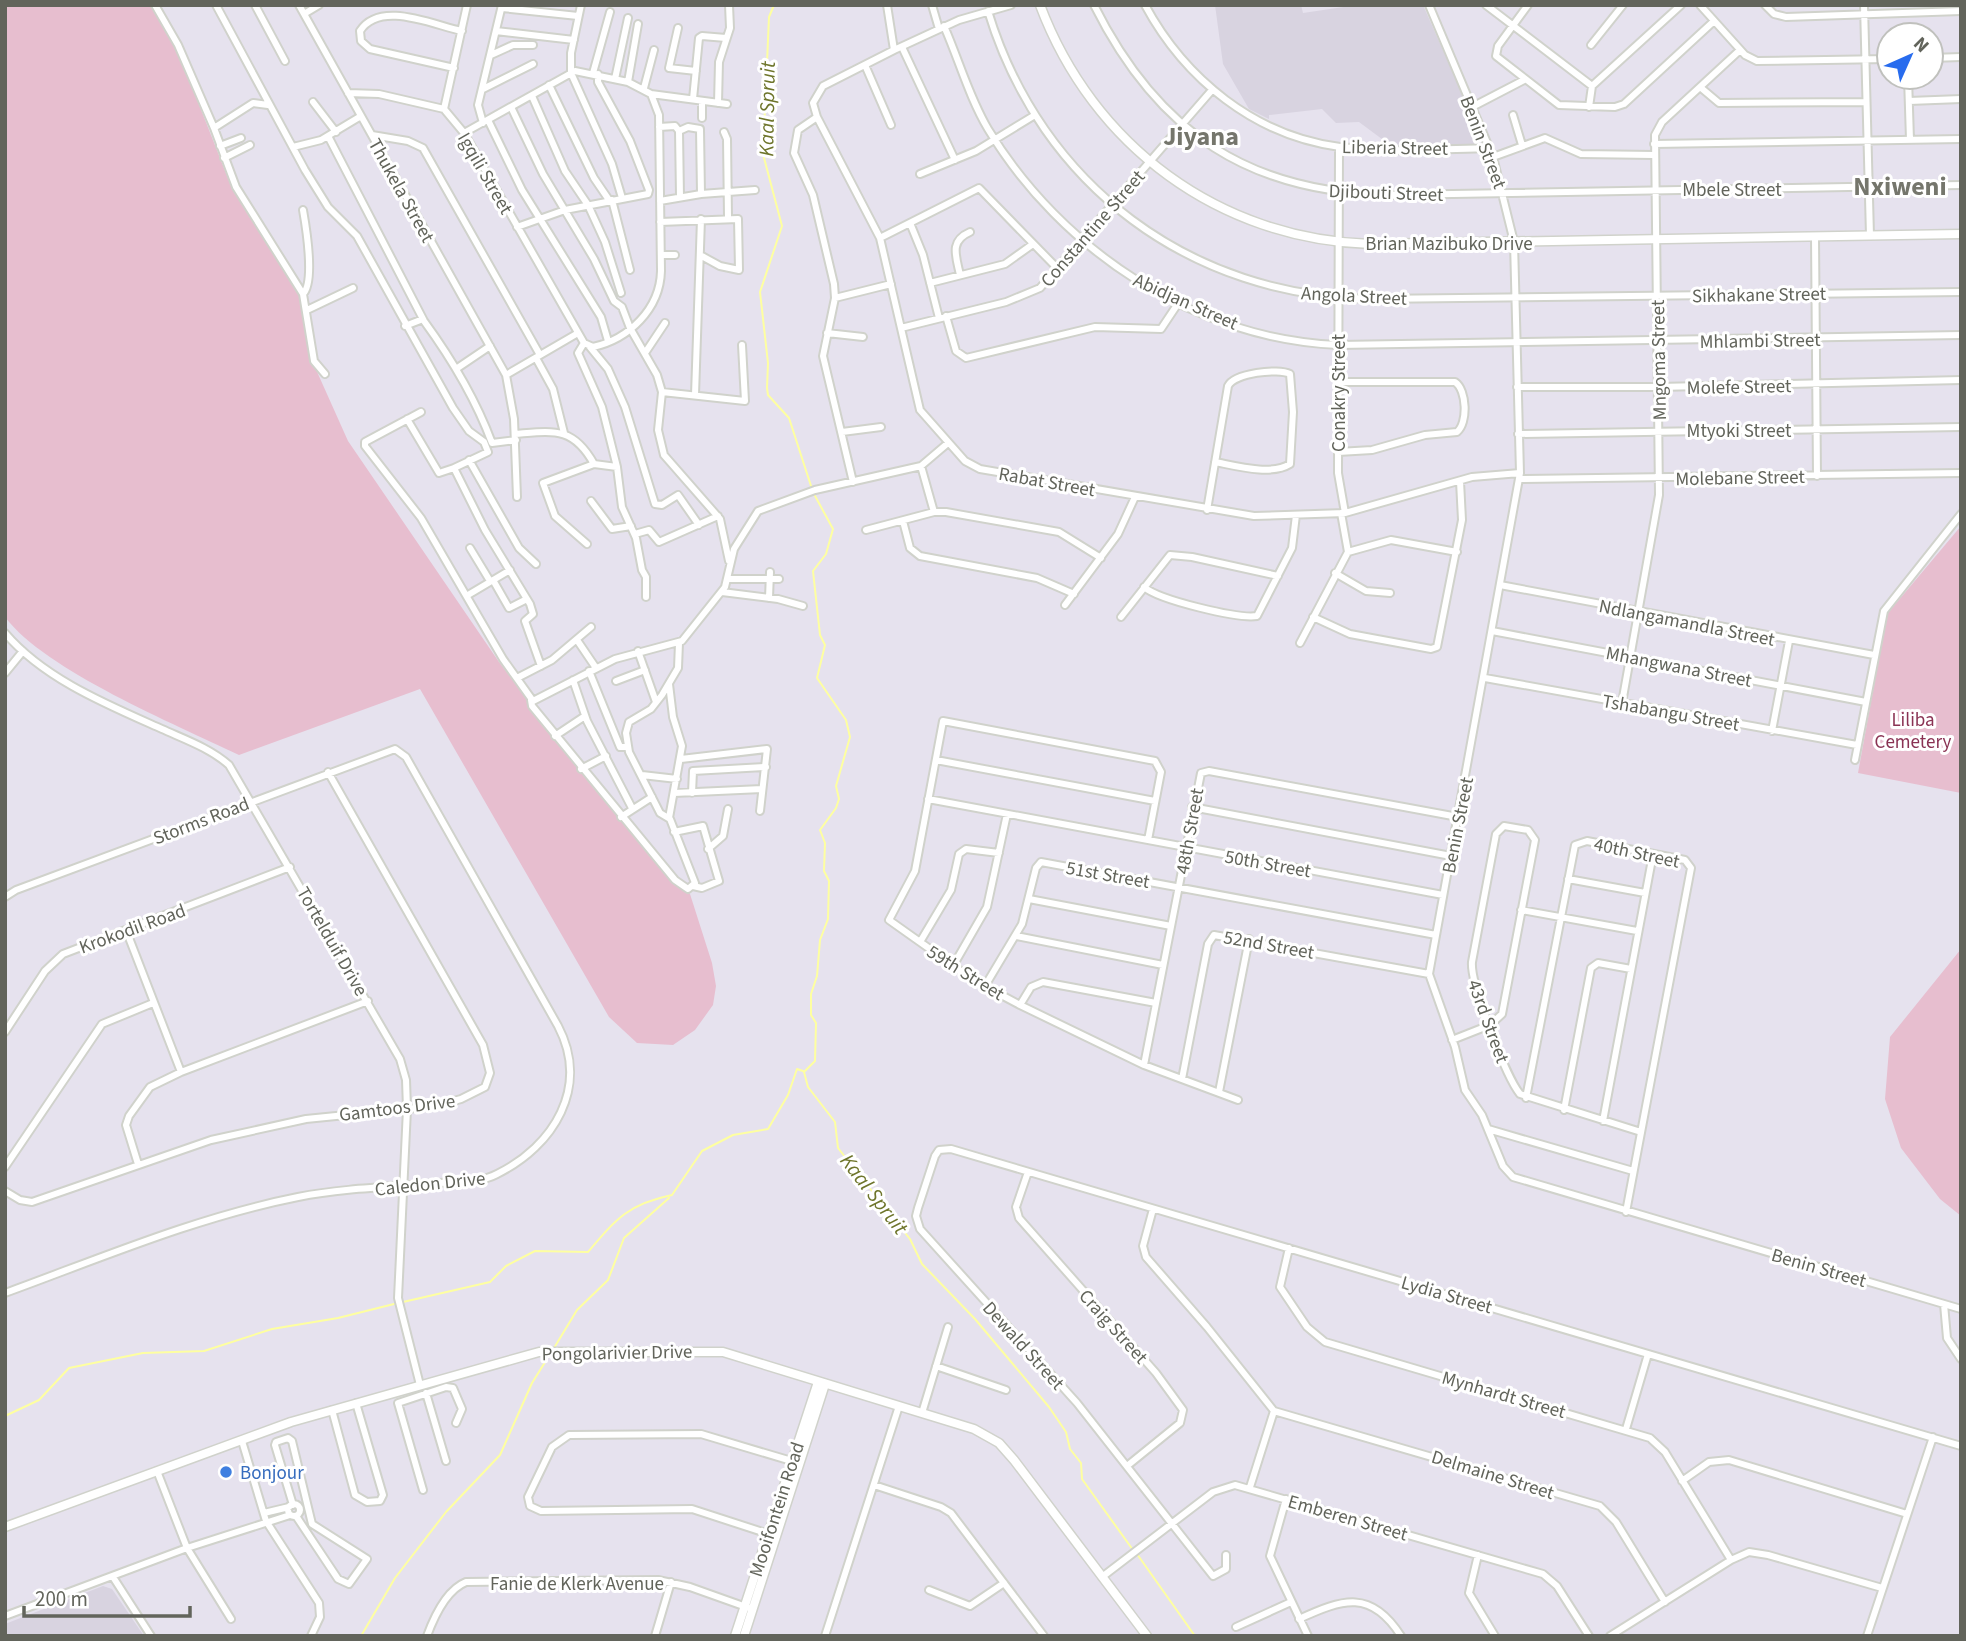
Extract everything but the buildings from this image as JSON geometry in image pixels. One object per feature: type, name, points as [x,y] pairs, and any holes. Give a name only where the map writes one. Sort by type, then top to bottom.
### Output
[{"type":"street","points":[[155,5],[178,45],[224,158],[246,204],[303,294],[314,361],[325,374]]},
{"type":"street","points":[[216,5],[268,104],[328,207],[357,236],[405,326],[463,424],[485,444],[488,452],[439,473],[407,419]]},
{"type":"street","points":[[255,5],[285,61]]},
{"type":"street","name":"Thukela Street","points":[[299,5],[506,375],[511,391],[517,497]]},
{"type":"street","points":[[304,14],[319,5]]},
{"type":"street","points":[[348,93],[379,93],[444,109],[467,5]]},
{"type":"street","points":[[581,5],[571,73],[612,164],[622,198]]},
{"type":"street","points":[[718,103],[719,62],[730,28],[729,5]]},
{"type":"street","points":[[887,5],[894,50]]},
{"type":"street","name":"Abidjan Street","points":[[932,5],[982,117],[1027,184],[1081,241],[1131,277],[1179,302],[1264,333],[1338,345],[1517,344]]},
{"type":"street","points":[[891,125],[865,65],[983,10],[1011,5]]},
{"type":"street","name":"Brian Mazibuko Drive","points":[[1040,5],[1060,51],[1086,92],[1118,133],[1149,163],[1184,189],[1242,218],[1284,232],[1339,242],[1514,242],[1961,234]]},
{"type":"street","name":"Djibouti Street","points":[[1094,5],[1131,71],[1181,125],[1222,153],[1255,170],[1301,186],[1338,193],[1504,192]]},
{"type":"street","name":"Liberia Street","points":[[1144,5],[1174,50],[1212,90],[1268,125],[1339,147],[1490,148]]},
{"type":"street","name":"Benin Street","points":[[1429,5],[1490,148],[1504,192],[1514,242],[1519,476],[1485,678],[1429,974],[1452,1040],[1465,1090],[1488,1129],[1503,1166],[1513,1177],[1961,1309]]},
{"type":"street","points":[[1486,5],[1592,86]]},
{"type":"street","points":[[1528,5],[1495,54],[1524,80],[1559,105],[1615,107],[1628,102],[1714,21]]},
{"type":"street","points":[[1591,45],[1623,5]]},
{"type":"street","points":[[1589,107],[1592,86],[1681,5]]},
{"type":"street","points":[[1700,5],[1751,59],[1764,62],[1875,60]]},
{"type":"street","points":[[1765,5],[1774,14],[1786,17],[1864,9],[1961,10]]},
{"type":"street","points":[[578,16],[502,7],[478,105],[518,182],[601,317],[608,341]]},
{"type":"street","points":[[1864,9],[1870,236]]},
{"type":"street","name":"Angola Street","points":[[983,10],[1010,71],[1035,115],[1068,161],[1113,206],[1160,240],[1208,266],[1261,285],[1338,298],[1515,298]]},
{"type":"street","points":[[517,227],[565,210],[645,196],[649,190],[630,141],[596,74],[610,12]]},
{"type":"street","points":[[454,68],[370,50],[361,41],[360,31],[370,21],[384,15],[462,31]]},
{"type":"street","points":[[615,79],[628,18]]},
{"type":"street","points":[[628,82],[638,24]]},
{"type":"street","points":[[678,28],[669,68],[696,71]]},
{"type":"street","points":[[496,31],[574,40]]},
{"type":"street","points":[[693,99],[702,36],[726,38]]},
{"type":"street","points":[[491,55],[513,45],[533,46]]},
{"type":"street","points":[[902,47],[955,160]]},
{"type":"street","points":[[644,88],[654,50]]},
{"type":"street","name":"Mngoma Street","points":[[1622,703],[1657,510],[1659,479],[1654,144],[1659,125],[1740,50]]},
{"type":"street","points":[[483,89],[533,64]]},
{"type":"street","name":"Rabat Street","points":[[865,65],[823,86],[813,103],[817,117],[880,238],[920,410],[948,443],[975,468],[1246,516],[1343,513],[1495,473],[1519,476]]},
{"type":"street","points":[[464,133],[571,73],[596,74],[644,88],[651,94],[658,109],[661,280],[656,299],[646,316],[629,328],[608,341],[587,345],[578,353],[599,400],[617,467],[620,501],[635,534],[646,578],[646,597]]},
{"type":"street","points":[[1472,107],[1524,80]]},
{"type":"street","points":[[549,86],[594,178],[610,200],[630,270]]},
{"type":"street","points":[[1700,87],[1719,103],[1866,102]]},
{"type":"street","name":"Constantine Street","points":[[901,328],[1025,297],[1040,288],[1212,90]]},
{"type":"street","points":[[1909,91],[1910,140]]},
{"type":"street","points":[[651,94],[727,104]]},
{"type":"street","points":[[532,96],[565,171],[588,205],[610,252],[621,293]]},
{"type":"street","points":[[1909,101],[1961,99]]},
{"type":"street","points":[[313,102],[335,132]]},
{"type":"street","points":[[702,102],[702,118]]},
{"type":"street","points":[[214,128],[253,103],[268,104]]},
{"type":"street","points":[[511,107],[543,174],[594,259],[614,301],[622,307],[629,328],[645,354],[662,392],[658,430],[664,456],[718,516],[724,527],[730,563]]},
{"type":"street","name":"Igqili Street","points":[[444,109],[464,133],[578,333],[608,369],[625,407],[656,504],[662,505],[678,495],[699,525]]},
{"type":"street","points":[[920,174],[955,160],[1035,115]]},
{"type":"street","points":[[1513,115],[1522,145]]},
{"type":"street","points":[[293,147],[328,136],[361,116]]},
{"type":"street","points":[[817,117],[798,130],[794,153],[813,195],[835,298],[824,363],[853,482]]},
{"type":"street","points":[[659,127],[674,126],[678,131],[680,197]]},
{"type":"street","points":[[678,131],[688,127],[700,128],[701,194]]},
{"type":"street","points":[[724,132],[727,136],[728,218]]},
{"type":"street","points":[[372,135],[408,141],[423,148],[538,357],[553,389],[564,433]]},
{"type":"street","points":[[328,136],[423,319],[456,369],[492,444],[515,437],[564,433],[580,443],[594,464]]},
{"type":"street","points":[[220,146],[241,138]]},
{"type":"street","points":[[1493,157],[1545,138],[1581,154],[1654,155]]},
{"type":"street","points":[[1654,144],[1961,139]]},
{"type":"street","points":[[224,158],[250,145]]},
{"type":"street","name":"Conakry Street","points":[[1339,147],[1338,452],[1339,488],[1348,552]]},
{"type":"street","name":"Mbele Street","points":[[1504,192],[1961,185]]},
{"type":"street","points":[[880,238],[979,188],[1058,269]]},
{"type":"street","points":[[660,201],[701,194],[755,190]]},
{"type":"street","points":[[303,210],[309,275],[307,289],[303,294]]},
{"type":"street","points":[[660,222],[728,218],[739,221],[739,270],[720,266],[700,256]]},
{"type":"street","points":[[695,396],[701,219]]},
{"type":"street","points":[[910,223],[930,283],[956,351],[961,357],[969,358],[1095,327],[1161,329],[1179,302]]},
{"type":"street","points":[[960,275],[954,246],[958,239],[970,232]]},
{"type":"street","points":[[1815,237],[1817,476]]},
{"type":"street","points":[[930,283],[1011,262],[1033,244]]},
{"type":"street","points":[[661,254],[675,255]]},
{"type":"street","points":[[835,298],[891,284]]},
{"type":"street","points":[[307,310],[353,288]]},
{"type":"street","name":"Sikhakane Street","points":[[1515,298],[1961,292]]},
{"type":"street","points":[[405,326],[423,319]]},
{"type":"street","points":[[645,354],[665,323]]},
{"type":"street","points":[[506,375],[578,333]]},
{"type":"street","points":[[827,333],[863,337]]},
{"type":"street","name":"Mhlambi Street","points":[[1517,344],[1961,335]]},
{"type":"street","points":[[662,392],[746,400],[742,345]]},
{"type":"street","points":[[456,369],[490,346]]},
{"type":"street","points":[[1207,510],[1215,462],[1231,381],[1283,372],[1290,374],[1293,401],[1290,464],[1282,467],[1253,468],[1215,462]]},
{"type":"street","name":"Molefe Street","points":[[1517,387],[1817,385],[1961,380]]},
{"type":"street","points":[[1338,452],[1372,450],[1425,435],[1457,432],[1463,423],[1463,391],[1455,382],[1339,382]]},
{"type":"street","points":[[421,412],[364,444],[421,518],[531,700],[581,769],[683,888],[702,888],[719,881],[702,825],[674,832]]},
{"type":"street","points":[[842,432],[881,427]]},
{"type":"street","name":"Mtyoki Street","points":[[1518,434],[1961,427]]},
{"type":"street","points":[[669,818],[661,814],[627,747],[626,733],[629,722],[656,702],[669,684],[678,668],[679,643],[722,592],[739,539],[758,511],[816,491],[921,466],[948,443]]},
{"type":"street","points":[[469,460],[519,548],[536,564]]},
{"type":"street","points":[[587,544],[555,516],[543,483],[594,464],[617,467]]},
{"type":"street","points":[[921,466],[934,512]]},
{"type":"street","points":[[454,468],[531,607],[533,614],[525,621],[541,666]]},
{"type":"street","name":"Molebane Street","points":[[1519,476],[1659,479],[1961,473]]},
{"type":"street","points":[[1313,617],[1350,634],[1431,649],[1437,647],[1457,552],[1463,506],[1460,481]]},
{"type":"street","points":[[1065,605],[1124,523],[1135,497]]},
{"type":"street","points":[[592,501],[612,529],[631,526]]},
{"type":"street","points":[[866,530],[934,512],[1059,532],[1101,558]]},
{"type":"street","points":[[1855,760],[1884,611],[1961,514]]},
{"type":"street","points":[[1144,587],[1155,596],[1171,601],[1253,617],[1260,613],[1294,544],[1296,515]]},
{"type":"street","points":[[635,534],[649,530],[659,542],[718,516]]},
{"type":"street","points":[[903,521],[910,548],[919,555],[1044,579],[1074,594]]},
{"type":"street","points":[[1300,643],[1348,552],[1391,540],[1457,552]]},
{"type":"street","points":[[470,548],[509,608],[527,599]]},
{"type":"street","points":[[1121,617],[1163,559],[1174,554],[1278,576]]},
{"type":"street","points":[[468,595],[510,570]]},
{"type":"street","points":[[1335,573],[1366,591],[1390,593]]},
{"type":"street","points":[[728,579],[770,575],[779,579]]},
{"type":"street","points":[[769,598],[770,575]]},
{"type":"street","name":"Ndlangamandla Street","points":[[1500,585],[1637,613],[1874,655]]},
{"type":"street","points":[[722,592],[803,606]]},
{"type":"street","points":[[531,607],[539,601]]},
{"type":"street","points":[[517,678],[541,666],[578,640],[591,627]]},
{"type":"street","name":"Mhangwana Street","points":[[1492,631],[1866,702]]},
{"type":"street","name":"Tortelduif Drive","points":[[5,633],[23,651],[79,689],[219,757],[233,769],[403,1066],[407,1109],[398,1305],[446,1461]]},
{"type":"street","points":[[578,640],[592,669],[620,747],[627,747]]},
{"type":"street","points":[[1772,730],[1789,641]]},
{"type":"street","points":[[531,700],[592,669],[638,651],[679,643]]},
{"type":"street","points":[[5,673],[23,651]]},
{"type":"street","points":[[638,651],[656,702]]},
{"type":"street","points":[[616,681],[645,670]]},
{"type":"street","name":"Tshabangu Street","points":[[1485,678],[1857,745]]},
{"type":"street","points":[[573,680],[585,716],[632,808]]},
{"type":"street","points":[[669,684],[673,717],[682,738],[681,759],[669,818],[692,870],[693,886]]},
{"type":"street","points":[[555,736],[585,716]]},
{"type":"street","name":"59th Street","points":[[1155,800],[1161,772],[1155,761],[942,722],[915,871],[888,918],[953,965],[1020,1005],[1144,1065],[1238,1100]]},
{"type":"street","points":[[681,759],[767,749],[760,811]]},
{"type":"street","name":"Storms Road","points":[[5,897],[28,885],[328,772],[386,751],[399,751]]},
{"type":"street","name":"Caledon Drive","points":[[5,1293],[216,1218],[298,1197],[481,1180],[518,1162],[559,1120],[567,1096],[568,1069],[567,1048],[561,1031],[399,751]]},
{"type":"street","points":[[581,769],[606,756]]},
{"type":"street","points":[[936,760],[1155,800],[1148,840]]},
{"type":"street","points":[[692,793],[692,771],[766,767]]},
{"type":"street","name":"48th Street","points":[[1144,1065],[1199,775],[1205,771],[1458,817]]},
{"type":"street","name":"Gamtoos Drive","points":[[5,1191],[20,1200],[32,1202],[211,1140],[281,1123],[449,1104],[480,1091],[489,1079],[487,1053],[328,772]]},
{"type":"street","points":[[642,775],[677,779]]},
{"type":"street","points":[[674,793],[720,788],[762,789]]},
{"type":"street","points":[[621,817],[652,797]]},
{"type":"street","name":"50th Street","points":[[928,799],[1443,895]]},
{"type":"street","points":[[1192,807],[1451,856]]},
{"type":"street","points":[[708,849],[723,836],[727,809]]},
{"type":"street","points":[[953,965],[987,907],[1007,814]]},
{"type":"street","name":"43rd Street","points":[[1521,910],[1535,837],[1528,830],[1506,826],[1496,834],[1471,968],[1475,988],[1514,1085],[1526,1098]]},
{"type":"street","name":"40th Street","points":[[1526,1098],[1573,848],[1580,841],[1684,860],[1691,868],[1626,1212]]},
{"type":"street","points":[[920,942],[951,890],[959,854],[967,849],[999,853]]},
{"type":"street","points":[[1603,1121],[1653,854]]},
{"type":"street","name":"51st Street","points":[[985,986],[1016,936],[1029,899],[1035,868],[1041,862],[1436,935]]},
{"type":"street","name":"Krokodil Road","points":[[5,1032],[45,971],[58,957],[290,867]]},
{"type":"street","points":[[1568,878],[1645,893]]},
{"type":"street","points":[[1029,899],[1171,926]]},
{"type":"street","points":[[1452,1040],[1490,1025],[1503,1011],[1521,910],[1637,931]]},
{"type":"street","points":[[126,930],[181,1072]]},
{"type":"street","name":"52nd Street","points":[[1182,1079],[1209,940],[1218,934],[1429,974]]},
{"type":"street","points":[[1016,936],[1163,965]]},
{"type":"street","points":[[1219,1093],[1249,939]]},
{"type":"street","points":[[1564,1110],[1591,968],[1598,963],[1631,969]]},
{"type":"street","points":[[1020,1005],[1031,987],[1043,982],[1156,1003]]},
{"type":"street","points":[[138,1164],[127,1131],[129,1116],[150,1087],[181,1072],[368,1001]]},
{"type":"street","points":[[5,1167],[102,1024],[153,1003]]},
{"type":"street","points":[[1526,1098],[1641,1132]]},
{"type":"street","points":[[1488,1129],[1633,1171]]},
{"type":"street","name":"Lydia Street","points":[[934,1156],[942,1149],[951,1149],[1961,1446]]},
{"type":"street","name":"Dewald Street","points":[[934,1156],[916,1216],[920,1229],[1077,1403],[1213,1576],[1226,1569],[1226,1555]]},
{"type":"street","name":"Craig Street","points":[[1028,1172],[1016,1207],[1019,1218],[1156,1373],[1183,1410],[1180,1423],[1127,1466]]},
{"type":"street","points":[[1153,1209],[1143,1246],[1146,1257],[1207,1327],[1274,1411],[1250,1487]]},
{"type":"street","name":"Mynhardt Street","points":[[1289,1248],[1280,1287],[1320,1340],[1626,1429],[1655,1441],[1731,1560]]},
{"type":"street","points":[[1944,1304],[1947,1338],[1961,1359]]},
{"type":"street","points":[[922,1413],[948,1328]]},
{"type":"street","name":"Pongolarivier Drive","points":[[5,1527],[332,1410],[539,1352],[723,1352],[981,1432],[999,1443],[1147,1636]]},
{"type":"street","points":[[1626,1429],[1648,1354]]},
{"type":"street","points":[[936,1366],[1006,1390]]},
{"type":"street","name":"Mooifontein Road","points":[[744,1636],[768,1534],[822,1383]]},
{"type":"street","points":[[423,1490],[398,1403],[446,1387],[454,1389],[462,1409],[456,1423]]},
{"type":"street","points":[[332,1410],[355,1494],[370,1503],[380,1501],[383,1495],[356,1403]]},
{"type":"street","points":[[825,1636],[898,1406]]},
{"type":"street","name":"Delmaine Street","points":[[1274,1411],[1600,1506],[1616,1522],[1665,1602]]},
{"type":"street","points":[[777,1537],[692,1509],[536,1510],[530,1506],[528,1497],[539,1469],[557,1442],[569,1435],[701,1434],[795,1462]]},
{"type":"street","points":[[439,1438],[449,1435]]},
{"type":"street","points":[[1867,1636],[1933,1437]]},
{"type":"street","points":[[296,1509],[292,1441],[288,1438],[276,1442],[275,1446],[296,1509],[338,1579],[349,1584],[367,1559],[314,1526],[296,1509]]},
{"type":"street","points":[[242,1441],[266,1521],[319,1603],[320,1617],[310,1636]]},
{"type":"street","points":[[1682,1481],[1709,1462],[1730,1460],[1907,1514]]},
{"type":"street","name":"Mooifontein Road","points":[[735,1636],[777,1537],[795,1462]]},
{"type":"street","points":[[157,1471],[187,1548],[231,1619]]},
{"type":"street","points":[[874,1485],[941,1507],[951,1513],[1044,1636]]},
{"type":"street","name":"Emberen Street","points":[[1102,1577],[1219,1489],[1235,1485],[1250,1487],[1537,1572],[1551,1579],[1589,1636]]},
{"type":"street","points":[[1286,1499],[1270,1556],[1308,1636]]},
{"type":"street","points":[[264,1513],[296,1509]]},
{"type":"street","points":[[5,1616],[296,1509]]},
{"type":"street","points":[[1609,1636],[1731,1560],[1749,1552],[1759,1552],[1882,1588]]},
{"type":"street","points":[[1478,1555],[1469,1593],[1495,1636]]},
{"type":"street","points":[[113,1577],[151,1636]]},
{"type":"street","name":"Fanie de Klerk Avenue","points":[[427,1636],[437,1613],[456,1588],[466,1582],[671,1582],[749,1608]]},
{"type":"street","points":[[655,1636],[671,1582]]},
{"type":"street","points":[[929,1590],[970,1606],[1004,1583]]},
{"type":"street","points":[[1237,1626],[1290,1602]]},
{"type":"street","points":[[1299,1619],[1337,1602],[1356,1602],[1384,1613],[1401,1636]]},
{"type":"shaded area","points":[[1215,5],[1301,5],[1303,13],[1357,5],[1423,5],[1482,139],[1478,146],[1394,148],[1359,122],[1336,123],[1322,109],[1269,115],[1269,119],[1249,109],[1223,64]]},
{"type":"shaded area","points":[[103,1586],[112,1589],[144,1636],[5,1636],[5,1624]]},
{"type":"green space","points":[[5,5],[151,5],[178,51],[231,186],[309,308],[314,365],[348,441],[499,662],[569,751],[690,894],[712,963],[716,986],[713,1005],[695,1030],[673,1045],[637,1043],[609,1017],[420,689],[239,755],[113,695],[80,676],[24,637],[5,617]]},
{"type":"green space","name":"Liliba Cemetery","points":[[1961,526],[1961,793],[1858,773],[1887,614]]},
{"type":"green space","points":[[1961,949],[1961,1216],[1940,1199],[1901,1148],[1885,1099],[1890,1037]]},
{"type":"waterway","name":"Kaal Spruit","points":[[774,5],[769,17],[763,154],[782,226],[760,292],[768,363],[767,388],[768,395],[789,418],[812,489]]},
{"type":"waterway","name":"Kaal Spruit","points":[[805,1071],[815,1061],[816,1023],[811,1015],[811,994],[817,976],[820,940],[828,919],[829,881],[824,871],[825,843],[820,830],[836,808],[839,799],[836,786],[850,737],[846,720],[817,678],[825,645],[820,635],[813,571],[826,554],[833,529],[814,494]]},
{"type":"waterway","points":[[403,1302],[490,1282],[506,1266],[535,1251],[588,1252],[624,1214],[644,1203],[672,1195],[702,1151],[733,1135],[768,1129],[788,1095],[797,1069],[803,1071]]},
{"type":"waterway","name":"Kaal Spruit","points":[[804,1072],[808,1087],[835,1122],[838,1148],[910,1239],[922,1264],[975,1319],[1049,1407],[1066,1432],[1070,1449],[1081,1463],[1082,1479],[1133,1550]]},
{"type":"waterway","points":[[554,1348],[577,1310],[608,1280],[624,1238],[669,1198]]},
{"type":"waterway","points":[[5,1416],[39,1400],[69,1368],[143,1353],[204,1351],[272,1329],[338,1318],[394,1304]]},
{"type":"waterway","points":[[361,1636],[395,1578],[446,1512],[500,1455],[532,1383],[547,1359]]},
{"type":"waterway","name":"Kaal Spruit","points":[[1137,1554],[1195,1636]]},
{"type":"place","name":"Bonjour","points":[[226,1472]]},
{"type":"district","name":"Jiyana","points":[[1201,136]]},
{"type":"district","name":"Nxiweni","points":[[1900,186]]}]
